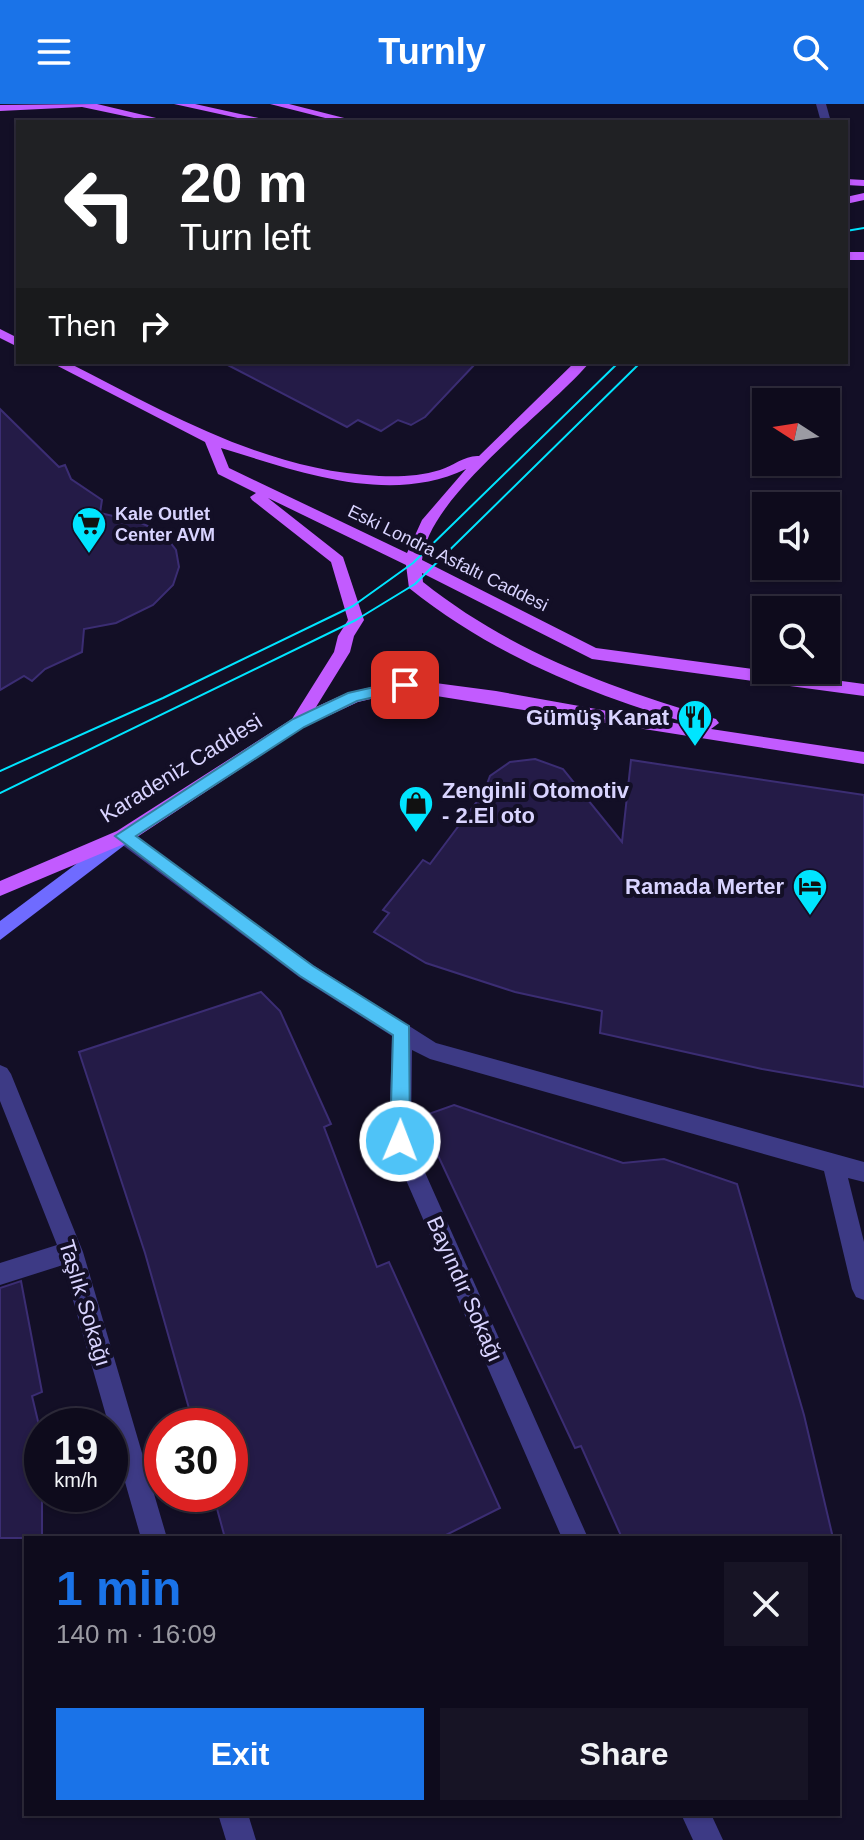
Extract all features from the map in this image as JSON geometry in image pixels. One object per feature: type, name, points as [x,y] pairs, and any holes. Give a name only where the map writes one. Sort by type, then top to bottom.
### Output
[{"type":"main road","points":[[0,108],[83,104],[159,120]]},
{"type":"main road","points":[[179,104],[260,120]]},
{"type":"main road","points":[[275,104],[346,120]]},
{"type":"main road","points":[[61,364],[211,440],[332,476],[393,480],[456,472],[508,437]]},
{"type":"main road","points":[[581,364],[452,494],[418,538],[413,563],[415,584],[435,601],[523,655],[592,686],[669,712],[803,748]]},
{"type":"main road","points":[[211,440],[223,471],[338,560],[353,606],[356,620],[346,636],[342,652],[298,723]]},
{"type":"main road","name":"Eski Londra Asfaltı Caddesi","points":[[223,471],[592,653],[864,690]]},
{"type":"main road","points":[[298,723],[353,697],[405,685],[864,758]]},
{"type":"main road","name":"Karadeniz Caddesi","points":[[0,889],[124,836],[298,723]]},
{"type":"main road","points":[[0,932],[124,836]]},
{"type":"street","points":[[124,836],[306,971],[430,1050],[864,1172]]},
{"type":"street","name":"Bayındır Sokağı","points":[[402,1032],[400,1141],[574,1536]]},
{"type":"street","name":"Taşlık Sokağı","points":[[0,1074],[71,1252],[153,1536]]},
{"type":"street","points":[[834,1166],[864,1289]]},
{"type":"street","points":[[0,1274],[71,1252]]},
{"type":"street","points":[[234,1816],[241,1840]]},
{"type":"street","points":[[697,1816],[708,1840]]},
{"type":"building","points":[[226,364],[475,364],[425,417],[411,425],[398,420],[381,431],[358,420],[347,427]]},
{"type":"building","name":"Kale Outlet Center AVM","points":[[0,409],[59,467],[65,465],[71,479],[102,500],[100,513],[139,522],[163,533],[176,550],[179,567],[173,585],[153,605],[116,623],[84,629],[82,652],[45,669],[32,681],[24,676],[0,690]]},
{"type":"building","points":[[535,759],[563,769],[622,842],[631,760],[864,795],[864,1087],[762,1069],[600,1033],[602,1011],[515,992],[426,963],[374,932],[389,913],[383,910],[423,860],[430,864],[484,792],[490,776],[510,762]]},
{"type":"building","points":[[261,992],[280,1011],[331,1124],[324,1127],[377,1267],[389,1262],[500,1508],[444,1536],[224,1536],[218,1512],[248,1512],[248,1408],[189,1408],[145,1253],[79,1052]]},
{"type":"building","points":[[454,1105],[623,1163],[664,1159],[737,1184],[804,1415],[833,1536],[621,1536],[581,1446],[575,1448],[420,1117]]},
{"type":"building","points":[[21,1281],[42,1392],[32,1396],[35,1408],[24,1408],[24,1512],[42,1512],[42,1536],[0,1538],[0,1288]]},
{"type":"tram line","points":[[848,231],[864,228]]},
{"type":"tram line","points":[[0,771],[163,698],[353,606],[413,563],[617,364]]},
{"type":"tram line","points":[[0,793],[356,620],[415,584],[639,364]]},
{"type":"place","name":"Kale Outlet Center AVM","points":[[89,555]]},
{"type":"place","name":"Gümüş Kanat","points":[[695,748]]},
{"type":"place","name":"Zenginli Otomotiv - 2.El oto","points":[[416,834]]},
{"type":"place","name":"Ramada Merter","points":[[810,917]]},
{"type":"route","points":[[400,1141],[402,1032],[306,971],[124,836],[298,723],[353,697],[405,685]]}]
